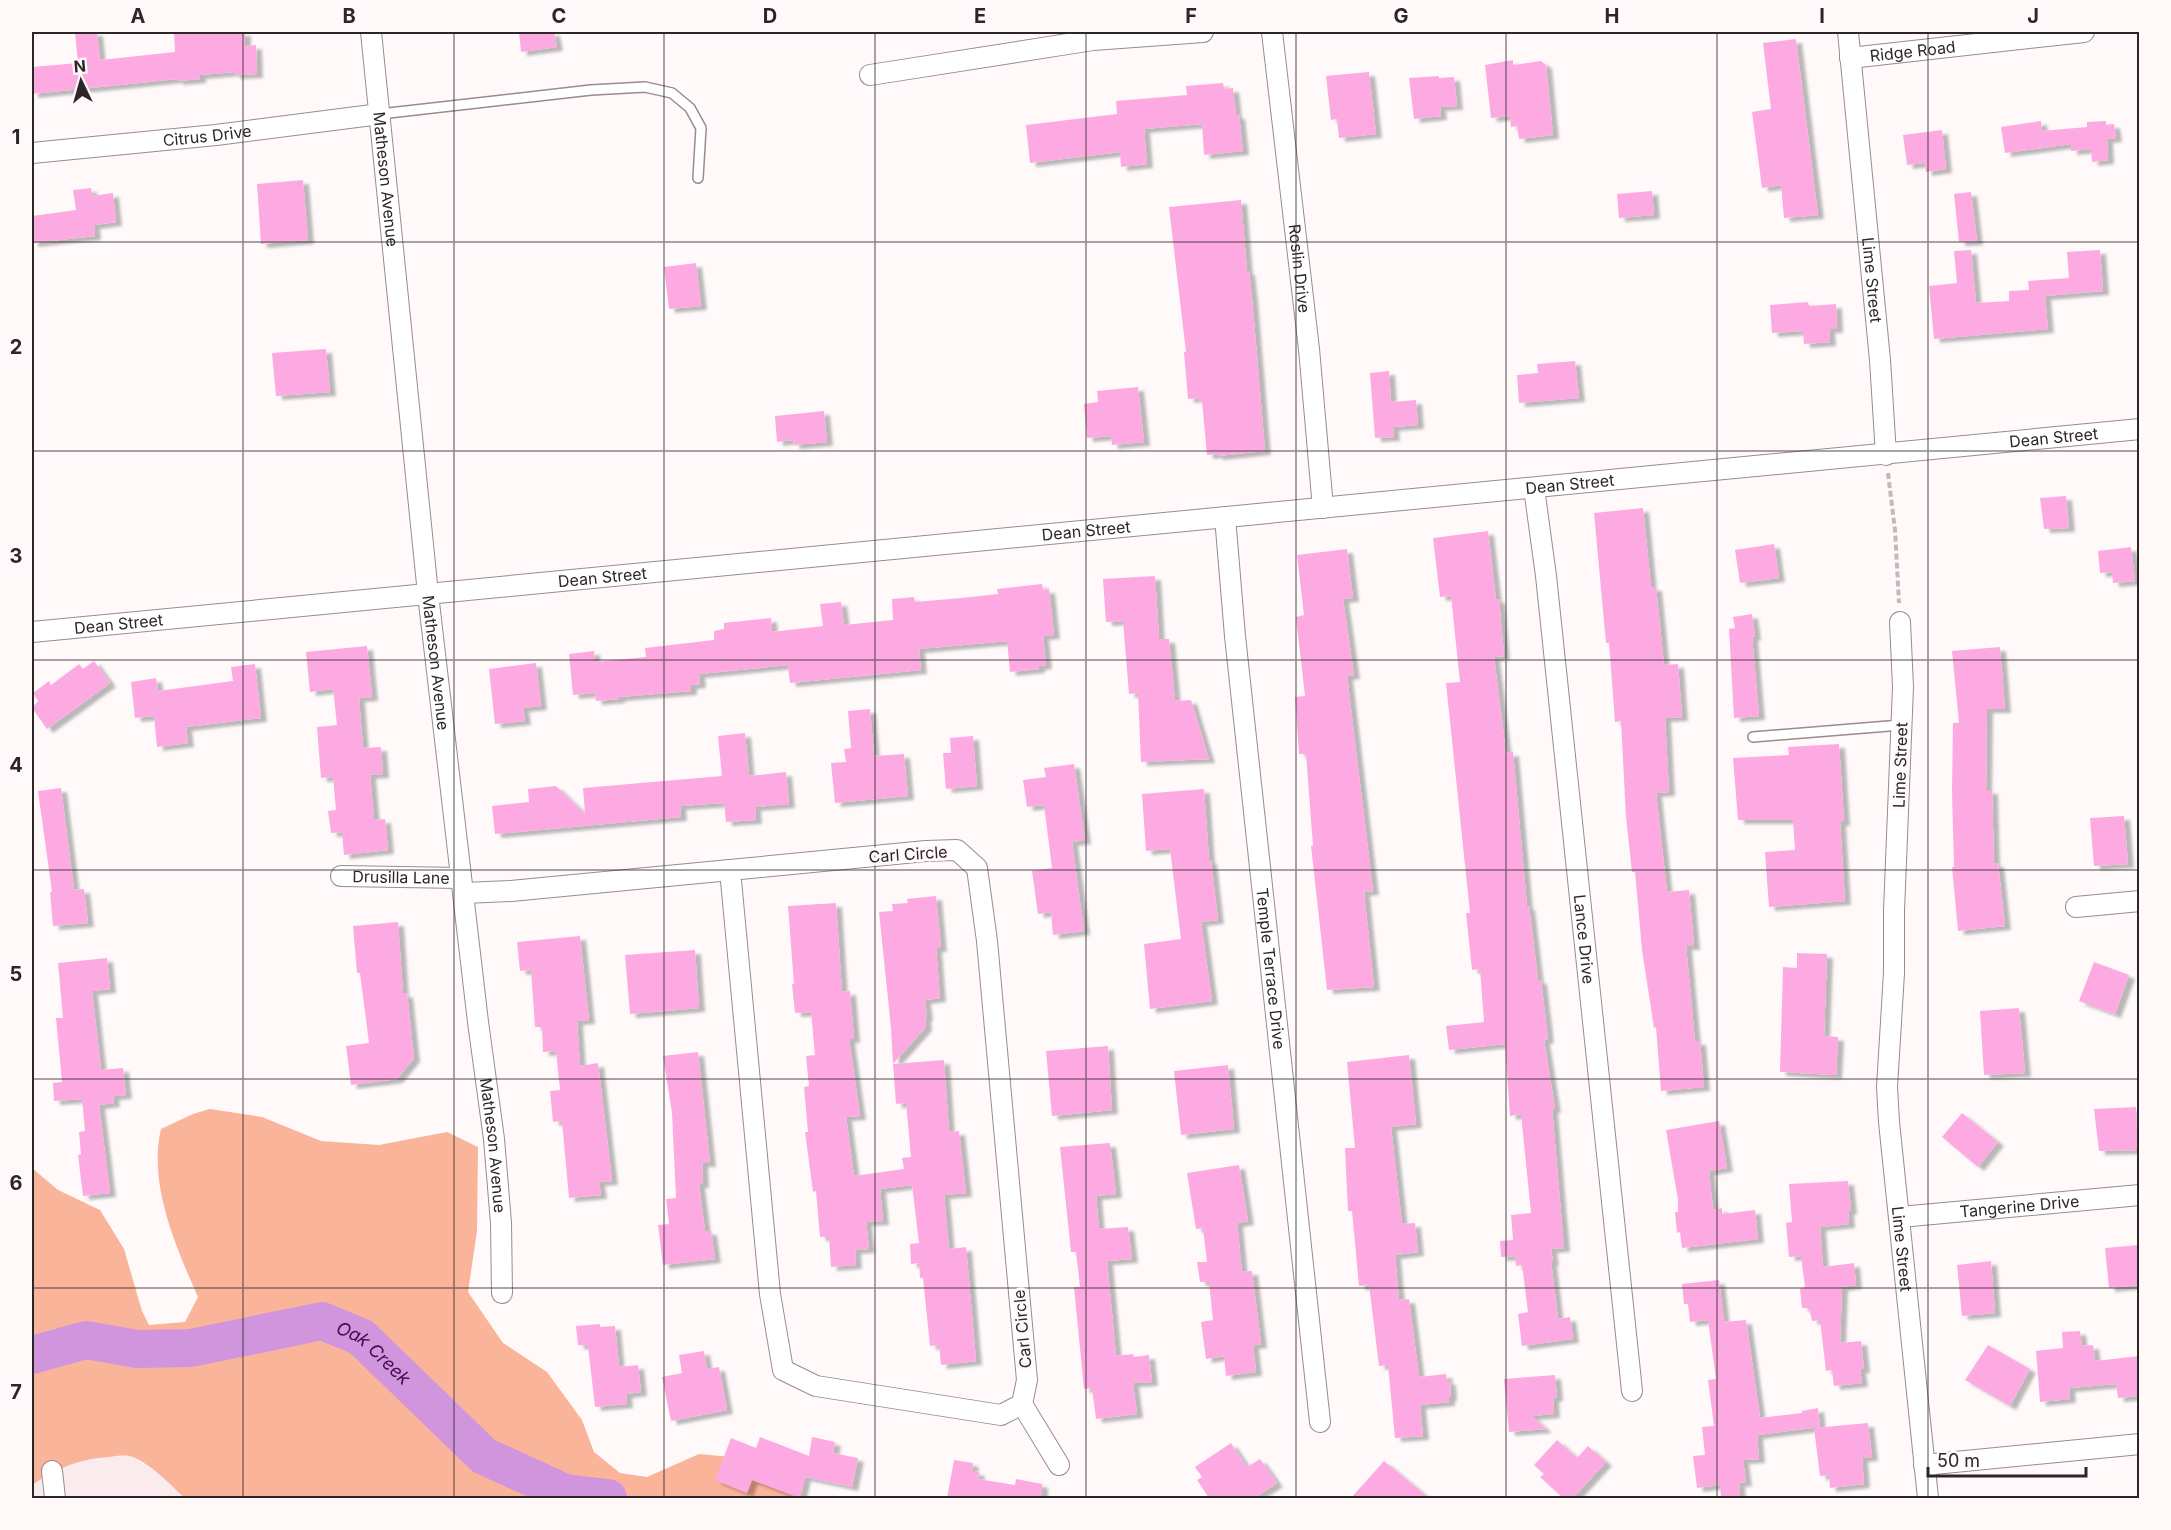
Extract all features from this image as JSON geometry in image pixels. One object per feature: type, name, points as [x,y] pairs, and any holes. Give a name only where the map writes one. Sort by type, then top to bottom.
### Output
[{"type":"street","name":"Matheson Avenue","points":[[372,32],[428,594],[494,1139],[501,1223],[502,1293]]},
{"type":"street","points":[[870,75],[1092,39],[1203,32]]},
{"type":"street","name":"Roslin Drive","points":[[1272,32],[1309,349],[1323,508]]},
{"type":"street","name":"Lime Street","points":[[1848,32],[1880,360],[1886,455]]},
{"type":"street","name":"Ridge Road","points":[[1850,58],[2084,32]]},
{"type":"street","name":"Citrus Drive","points":[[32,153],[216,135],[380,114]]},
{"type":"street","name":"Dean Street","points":[[32,632],[2139,429]]},
{"type":"street","name":"Lance Drive","points":[[1534,488],[1546,576],[1632,1391]]},
{"type":"street","name":"Temple Terrace Drive","points":[[1225,517],[1236,647],[1320,1422]]},
{"type":"street","name":"Lime Street","points":[[1900,622],[1903,687],[1894,911],[1894,974],[1887,1087],[1928,1498]]},
{"type":"street","name":"Carl Circle","points":[[463,885],[511,891],[926,851],[957,850],[964,854],[976,868],[987,941],[1027,1380],[1022,1404]]},
{"type":"street","points":[[730,870],[770,1294],[783,1370],[816,1386],[1001,1415],[1022,1404],[1059,1465]]},
{"type":"street","name":"Drusilla Lane","points":[[341,876],[463,885]]},
{"type":"street","points":[[2076,907],[2139,901]]},
{"type":"street","name":"Tangerine Drive","points":[[1900,1217],[2139,1195]]},
{"type":"street","points":[[1924,1465],[2139,1444]]},
{"type":"street","points":[[52,1471],[55,1498]]},
{"type":"lane","points":[[380,114],[591,90],[645,87],[672,93],[690,108],[701,128],[698,178]]},
{"type":"lane","points":[[1753,737],[1901,725]]},
{"type":"path","points":[[1886,455],[1895,530],[1900,622]]},
{"type":"shaded area","points":[[210,1109],[262,1117],[321,1141],[379,1145],[447,1132],[478,1147],[477,1231],[468,1292],[503,1343],[547,1372],[582,1420],[594,1452],[620,1473],[647,1477],[699,1454],[732,1457],[798,1498],[184,1498],[151,1467],[129,1456],[78,1462],[32,1485],[32,1168],[58,1190],[100,1210],[124,1249],[142,1311],[149,1325],[185,1322],[198,1297],[166,1215],[158,1171],[158,1150],[161,1129]]},
{"type":"shaded area","points":[[131,1456],[168,1480],[184,1498],[32,1498],[32,1485],[52,1472],[86,1459]]},
{"type":"building","points":[[75,32],[97,32],[100,60],[175,52],[174,32],[245,32],[245,46],[256,45],[257,74],[234,75],[234,72],[200,75],[200,79],[178,81],[177,79],[32,94],[32,67],[78,63]]},
{"type":"building","points":[[519,32],[554,32],[557,47],[521,52]]},
{"type":"building","points":[[1796,39],[1818,215],[1784,218],[1781,185],[1762,188],[1752,112],[1771,109],[1763,43]]},
{"type":"building","points":[[1513,60],[1513,65],[1541,61],[1546,65],[1553,135],[1519,139],[1517,126],[1511,127],[1510,116],[1491,118],[1485,65]]},
{"type":"building","points":[[1369,72],[1376,134],[1339,138],[1337,119],[1331,120],[1326,76]]},
{"type":"building","points":[[1439,76],[1439,78],[1454,77],[1457,106],[1440,107],[1441,116],[1414,119],[1409,78]]},
{"type":"building","points":[[1223,83],[1224,89],[1233,88],[1243,151],[1204,155],[1202,124],[1144,129],[1147,164],[1121,167],[1120,152],[1030,163],[1026,125],[1117,114],[1116,101],[1187,95],[1186,86]]},
{"type":"building","points":[[2041,121],[2042,131],[2087,127],[2087,122],[2106,121],[2106,125],[2114,124],[2116,138],[2107,139],[2108,160],[2092,162],[2091,149],[2071,151],[2071,144],[2005,153],[2001,127]]},
{"type":"building","points":[[1942,130],[1946,169],[1926,172],[1925,163],[1907,165],[1903,135]]},
{"type":"building","points":[[303,180],[308,240],[261,244],[257,184]]},
{"type":"building","points":[[91,188],[92,196],[113,193],[116,222],[94,225],[95,236],[32,243],[32,216],[76,210],[73,190]]},
{"type":"building","points":[[1652,191],[1654,215],[1619,218],[1617,194]]},
{"type":"building","points":[[1971,192],[1977,241],[1959,242],[1954,194]]},
{"type":"building","points":[[1241,200],[1265,451],[1207,455],[1202,401],[1198,401],[1198,398],[1188,399],[1184,352],[1186,352],[1169,207]]},
{"type":"building","points":[[1971,250],[1976,303],[2009,301],[2009,291],[2029,290],[2028,281],[2069,278],[2067,252],[2100,250],[2103,291],[2045,296],[2048,329],[1934,339],[1929,286],[1957,283],[1954,251]]},
{"type":"building","points":[[696,263],[701,306],[669,309],[664,267]]},
{"type":"building","points":[[1808,302],[1809,306],[1836,304],[1837,329],[1829,329],[1830,342],[1804,344],[1803,331],[1772,333],[1770,305]]},
{"type":"building","points":[[326,349],[330,392],[276,396],[272,353]]},
{"type":"building","points":[[1575,361],[1579,398],[1519,403],[1517,375],[1538,373],[1537,364]]},
{"type":"building","points":[[1389,371],[1391,402],[1416,400],[1418,425],[1393,427],[1394,437],[1375,438],[1370,373]]},
{"type":"building","points":[[1138,387],[1144,442],[1112,445],[1111,436],[1087,438],[1084,404],[1098,402],[1097,391]]},
{"type":"building","points":[[824,411],[827,442],[794,445],[793,440],[777,442],[775,416]]},
{"type":"building","points":[[2066,496],[2069,528],[2044,529],[2040,498]]},
{"type":"building","points":[[1643,508],[1651,587],[1656,587],[1664,665],[1678,664],[1682,717],[1665,718],[1669,792],[1656,793],[1667,892],[1689,890],[1694,946],[1686,946],[1695,1041],[1700,1041],[1704,1087],[1661,1091],[1656,1027],[1654,1028],[1642,950],[1635,872],[1632,872],[1626,817],[1621,721],[1615,722],[1609,643],[1606,643],[1594,513]]},
{"type":"building","points":[[1488,531],[1496,599],[1499,599],[1504,656],[1494,657],[1506,753],[1513,752],[1527,906],[1529,906],[1538,980],[1541,980],[1548,1039],[1544,1040],[1555,1109],[1552,1109],[1564,1248],[1551,1249],[1553,1262],[1551,1262],[1558,1319],[1570,1317],[1573,1339],[1522,1346],[1518,1314],[1528,1312],[1522,1265],[1516,1266],[1515,1256],[1501,1257],[1500,1241],[1513,1240],[1511,1215],[1531,1213],[1521,1114],[1510,1116],[1505,1044],[1449,1050],[1446,1026],[1484,1022],[1480,969],[1472,970],[1466,913],[1470,913],[1446,683],[1460,682],[1451,596],[1440,597],[1433,538]]},
{"type":"building","points":[[1774,544],[1779,578],[1740,583],[1735,550]]},
{"type":"building","points":[[2131,547],[2135,581],[2113,583],[2112,572],[2100,573],[2098,551]]},
{"type":"building","points":[[1347,549],[1353,598],[1343,599],[1354,675],[1347,676],[1373,891],[1364,892],[1374,987],[1327,990],[1311,846],[1313,846],[1306,754],[1299,754],[1295,697],[1305,696],[1296,617],[1304,615],[1297,555]]},
{"type":"building","points":[[1155,576],[1159,639],[1169,639],[1175,701],[1191,700],[1209,759],[1141,762],[1138,693],[1129,694],[1123,621],[1106,622],[1103,579]]},
{"type":"building","points":[[1042,584],[1043,590],[1049,589],[1054,635],[1043,636],[1046,665],[1039,666],[1039,669],[1010,672],[1007,641],[919,649],[921,670],[790,683],[788,665],[699,674],[700,684],[691,685],[691,691],[596,701],[595,693],[573,695],[569,654],[594,651],[595,662],[646,657],[645,648],[714,640],[714,631],[724,629],[724,623],[771,618],[772,632],[823,626],[820,604],[841,602],[844,625],[893,620],[892,599],[914,597],[915,602],[961,598],[998,594],[997,589]]},
{"type":"building","points":[[1752,614],[1759,716],[1734,718],[1729,629],[1735,628],[1733,617]]},
{"type":"building","points":[[367,646],[372,697],[359,698],[363,748],[381,747],[383,774],[370,775],[374,820],[385,819],[388,850],[344,855],[342,832],[331,833],[328,811],[336,810],[333,777],[321,778],[317,727],[337,725],[333,689],[310,692],[306,652]]},
{"type":"building","points":[[2000,647],[2005,709],[1987,709],[1986,790],[1992,790],[1994,863],[1998,863],[2005,926],[1958,931],[1952,867],[1954,867],[1952,791],[1953,723],[1959,723],[1952,651]]},
{"type":"building","points":[[94,661],[110,683],[47,729],[32,708],[38,701],[33,693],[49,681],[51,685],[79,664],[83,669]]},
{"type":"building","points":[[536,663],[541,706],[523,708],[525,721],[495,724],[489,669]]},
{"type":"building","points":[[255,664],[261,718],[186,727],[188,743],[157,747],[154,716],[135,718],[131,682],[156,678],[158,691],[233,681],[231,667]]},
{"type":"building","points":[[870,709],[874,756],[904,754],[908,796],[835,803],[831,763],[846,762],[844,749],[851,748],[848,711]]},
{"type":"building","points":[[745,733],[749,776],[786,772],[789,804],[755,807],[756,820],[726,822],[724,803],[680,806],[681,817],[495,834],[492,806],[529,802],[528,789],[556,786],[585,814],[583,788],[722,776],[718,736]]},
{"type":"building","points":[[973,736],[977,786],[946,789],[943,753],[951,753],[950,738]]},
{"type":"building","points":[[1839,744],[1844,822],[1840,822],[1845,901],[1769,907],[1765,852],[1795,850],[1793,820],[1738,820],[1733,758],[1789,755],[1788,747]]},
{"type":"building","points":[[1074,764],[1085,840],[1072,842],[1084,931],[1053,935],[1051,912],[1038,914],[1032,871],[1052,868],[1044,805],[1027,807],[1023,780],[1046,777],[1044,768]]},
{"type":"building","points":[[61,788],[74,890],[84,889],[88,923],[53,926],[50,892],[52,892],[38,791]]},
{"type":"building","points":[[1204,789],[1209,860],[1211,860],[1218,920],[1201,922],[1212,1001],[1150,1009],[1144,944],[1181,939],[1170,849],[1146,851],[1142,794]]},
{"type":"building","points":[[2124,816],[2128,864],[2094,866],[2090,818]]},
{"type":"building","points":[[936,896],[941,948],[936,948],[940,998],[925,1000],[926,1027],[893,1064],[879,912],[893,911],[892,904],[908,903],[907,899]]},
{"type":"building","points":[[836,903],[842,992],[850,991],[854,1039],[849,1039],[860,1116],[846,1117],[854,1176],[904,1169],[902,1158],[911,1157],[906,1103],[896,1104],[893,1064],[944,1060],[949,1132],[959,1131],[966,1193],[944,1195],[949,1249],[966,1247],[976,1361],[941,1365],[939,1345],[930,1346],[923,1278],[920,1278],[919,1263],[911,1264],[910,1244],[919,1243],[912,1185],[880,1189],[883,1221],[866,1222],[869,1249],[855,1250],[856,1265],[831,1267],[829,1237],[820,1237],[816,1191],[813,1192],[805,1132],[808,1132],[804,1087],[809,1086],[806,1056],[815,1055],[811,1012],[795,1013],[788,906]]},
{"type":"building","points":[[398,922],[403,994],[407,993],[414,1058],[397,1079],[351,1085],[346,1046],[369,1043],[360,973],[357,973],[353,926]]},
{"type":"building","points":[[580,936],[589,1020],[577,1021],[580,1066],[598,1063],[612,1181],[599,1182],[601,1195],[569,1198],[562,1121],[553,1122],[550,1091],[560,1090],[556,1051],[543,1052],[542,1027],[535,1027],[531,970],[520,971],[517,942]]},
{"type":"building","points":[[695,950],[699,1008],[630,1014],[625,955]]},
{"type":"building","points":[[1797,953],[1827,954],[1824,1036],[1838,1037],[1836,1075],[1780,1072],[1783,967],[1797,968]]},
{"type":"building","points":[[107,958],[110,989],[92,991],[101,1070],[123,1068],[126,1095],[113,1096],[114,1103],[99,1105],[110,1193],[83,1196],[78,1155],[81,1154],[79,1132],[85,1131],[82,1099],[54,1101],[53,1083],[62,1082],[56,1018],[63,1018],[58,963]]},
{"type":"building","points":[[2094,962],[2129,975],[2115,1014],[2079,1001]]},
{"type":"building","points":[[2019,1008],[2025,1073],[1984,1075],[1980,1011]]},
{"type":"building","points":[[1108,1046],[1112,1110],[1052,1116],[1046,1051]]},
{"type":"building","points":[[698,1052],[710,1163],[702,1163],[703,1184],[699,1184],[705,1231],[711,1231],[715,1259],[663,1265],[658,1225],[669,1224],[666,1199],[676,1198],[672,1113],[663,1056]]},
{"type":"building","points":[[1409,1055],[1416,1124],[1391,1127],[1402,1224],[1415,1223],[1418,1252],[1395,1255],[1399,1300],[1409,1299],[1419,1377],[1446,1374],[1447,1381],[1450,1381],[1451,1397],[1449,1397],[1449,1402],[1420,1405],[1423,1436],[1395,1438],[1388,1365],[1379,1366],[1369,1285],[1359,1286],[1352,1211],[1348,1211],[1345,1148],[1355,1148],[1347,1062]]},
{"type":"building","points":[[1228,1065],[1234,1129],[1181,1135],[1174,1071]]},
{"type":"building","points":[[2136,1107],[2137,1150],[2099,1151],[2094,1109]]},
{"type":"building","points":[[1962,1113],[1998,1142],[1978,1167],[1942,1137]]},
{"type":"building","points":[[1719,1121],[1727,1168],[1709,1171],[1713,1210],[1722,1208],[1722,1214],[1755,1210],[1758,1239],[1682,1248],[1680,1232],[1677,1233],[1675,1212],[1678,1212],[1678,1200],[1666,1130]]},
{"type":"building","points":[[1110,1143],[1116,1194],[1096,1196],[1099,1229],[1128,1227],[1132,1259],[1107,1261],[1116,1356],[1149,1355],[1152,1382],[1133,1383],[1137,1414],[1096,1419],[1092,1388],[1084,1389],[1074,1287],[1080,1287],[1076,1252],[1071,1252],[1060,1147]]},
{"type":"building","points":[[1239,1165],[1248,1221],[1237,1223],[1242,1272],[1252,1271],[1261,1344],[1253,1345],[1256,1372],[1226,1376],[1224,1356],[1206,1359],[1201,1322],[1213,1320],[1209,1282],[1200,1282],[1197,1262],[1207,1262],[1203,1228],[1196,1229],[1187,1173]]},
{"type":"building","points":[[1848,1181],[1851,1210],[1848,1211],[1849,1224],[1820,1227],[1823,1267],[1854,1263],[1856,1285],[1842,1287],[1840,1343],[1861,1341],[1864,1369],[1860,1369],[1862,1383],[1834,1386],[1832,1370],[1826,1371],[1820,1320],[1812,1321],[1809,1308],[1802,1308],[1800,1289],[1805,1287],[1801,1256],[1789,1257],[1786,1223],[1792,1222],[1789,1184]]},
{"type":"building","points":[[2139,1245],[2139,1285],[2109,1288],[2105,1248]]},
{"type":"building","points":[[1991,1261],[1995,1313],[1962,1316],[1957,1265]]},
{"type":"building","points":[[1719,1280],[1724,1322],[1746,1320],[1760,1418],[1802,1413],[1802,1411],[1818,1408],[1820,1427],[1757,1435],[1759,1459],[1743,1460],[1746,1482],[1739,1483],[1740,1497],[1721,1498],[1720,1485],[1697,1488],[1693,1456],[1705,1455],[1702,1427],[1714,1426],[1708,1380],[1716,1379],[1708,1320],[1690,1322],[1688,1304],[1684,1304],[1682,1284]]},
{"type":"building","points":[[600,1324],[600,1327],[615,1326],[619,1367],[638,1365],[641,1392],[626,1394],[627,1404],[595,1407],[588,1346],[578,1345],[576,1326]]},
{"type":"building","points":[[2080,1331],[2082,1346],[2093,1345],[2095,1361],[2139,1356],[2139,1396],[2118,1398],[2116,1384],[2069,1388],[2070,1399],[2040,1402],[2036,1351],[2063,1348],[2062,1332]]},
{"type":"building","points":[[1988,1345],[2030,1369],[2010,1406],[1965,1380]]},
{"type":"building","points":[[704,1351],[707,1369],[719,1367],[727,1410],[671,1421],[662,1377],[682,1373],[679,1355]]},
{"type":"building","points":[[1555,1375],[1557,1397],[1553,1398],[1554,1414],[1532,1416],[1546,1429],[1509,1432],[1504,1379]]},
{"type":"building","points":[[1868,1423],[1872,1457],[1862,1458],[1864,1484],[1830,1488],[1829,1475],[1820,1476],[1814,1428]]},
{"type":"building","points":[[760,1437],[809,1456],[812,1437],[835,1442],[833,1453],[858,1458],[852,1487],[805,1477],[800,1498],[752,1480],[747,1493],[715,1480],[731,1438],[756,1448]]},
{"type":"building","points":[[1557,1440],[1577,1458],[1588,1446],[1606,1462],[1573,1498],[1563,1498],[1540,1477],[1544,1474],[1534,1465]]},
{"type":"building","points":[[1231,1443],[1247,1467],[1260,1459],[1277,1483],[1254,1498],[1209,1498],[1197,1480],[1202,1477],[1195,1467]]},
{"type":"building","points":[[954,1460],[973,1463],[972,1471],[979,1472],[978,1479],[1015,1485],[1016,1479],[1042,1484],[1042,1498],[947,1498]]},
{"type":"building","points":[[1384,1461],[1429,1498],[1351,1498]]},
{"type":"waterway","name":"Oak Creek","points":[[32,1355],[86,1340],[137,1349],[191,1348],[322,1321],[361,1337],[484,1456],[565,1493],[608,1498]]}]
